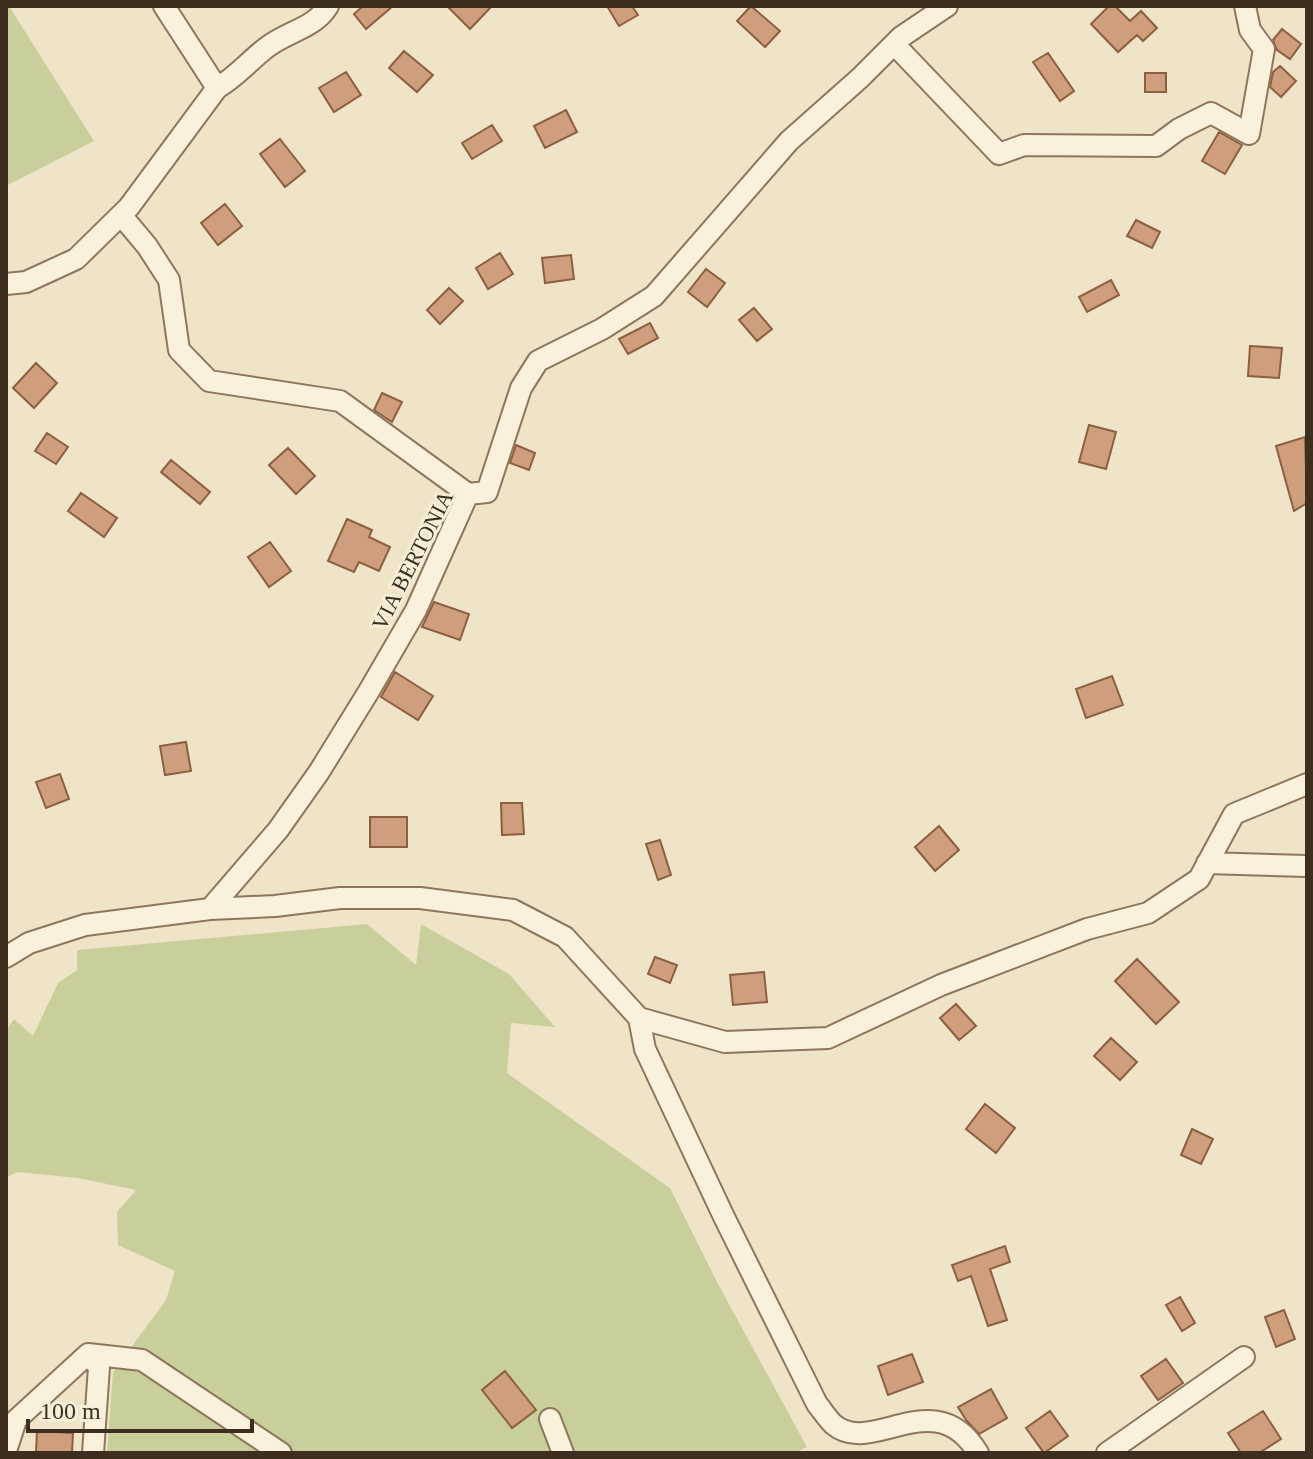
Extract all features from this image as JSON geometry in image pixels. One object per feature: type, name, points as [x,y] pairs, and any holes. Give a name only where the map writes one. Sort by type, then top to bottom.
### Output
[{"type":"street","points":[[164,6],[217,88]]},
{"type":"street","points":[[6,284],[26,282],[76,259],[121,215],[217,88],[269,46],[320,19],[328,6]]},
{"type":"street","points":[[894,44],[999,154],[1024,145],[1156,146],[1179,129],[1211,113],[1249,134],[1264,49],[1250,30],[1245,6]]},
{"type":"street","name":"VIA BERTONIA","points":[[210,909],[278,830],[319,772],[369,691],[416,610],[468,494],[487,492],[521,388],[538,361],[602,329],[654,296],[789,141],[894,44],[941,7]]},
{"type":"street","points":[[121,215],[147,246],[169,280],[179,350],[209,381],[340,401],[468,494]]},
{"type":"street","points":[[639,1018],[725,1042],[828,1038],[941,985],[1087,929],[1148,913],[1199,879],[1234,814],[1307,784]]},
{"type":"street","points":[[1207,863],[1307,866]]},
{"type":"street","points":[[6,957],[29,943],[85,925],[210,909],[275,906],[340,898],[420,898],[513,910],[565,937],[639,1018],[645,1049],[724,1217],[817,1404],[834,1425],[853,1432],[930,1420],[954,1425],[978,1453]]},
{"type":"street","points":[[6,1451],[16,1420],[88,1354],[142,1360],[281,1453]]},
{"type":"street","points":[[88,1354],[99,1367],[93,1453]]},
{"type":"street","points":[[1107,1453],[1244,1357]]},
{"type":"street","points":[[550,1419],[563,1453]]},
{"type":"green space","points":[[6,6],[9,6],[94,141],[6,186]]},
{"type":"green space","points":[[367,924],[416,965],[421,924],[509,974],[555,1027],[511,1023],[507,1073],[670,1188],[719,1286],[807,1447],[795,1453],[107,1453],[113,1372],[166,1300],[175,1271],[118,1245],[117,1212],[136,1190],[78,1178],[17,1172],[6,1178],[6,1031],[14,1019],[33,1036],[58,983],[77,970],[77,950]]},
{"type":"building","points":[[363,6],[393,6],[366,29],[354,14]]},
{"type":"building","points":[[447,6],[492,6],[470,29]]},
{"type":"building","points":[[607,6],[632,6],[638,15],[619,26]]},
{"type":"building","points":[[751,6],[780,31],[765,47],[737,21]]},
{"type":"building","points":[[1109,6],[1115,6],[1130,21],[1141,11],[1157,28],[1143,41],[1137,35],[1118,52],[1091,24]]},
{"type":"building","points":[[1282,29],[1301,44],[1290,59],[1277,50],[1273,40]]},
{"type":"building","points":[[404,51],[433,75],[417,92],[389,68]]},
{"type":"building","points":[[1048,53],[1074,91],[1060,101],[1033,62]]},
{"type":"building","points":[[1280,66],[1296,81],[1281,97],[1270,87],[1273,72]]},
{"type":"building","points":[[346,72],[361,95],[334,112],[319,88]]},
{"type":"building","points":[[1145,73],[1166,73],[1166,92],[1145,92]]},
{"type":"building","points":[[566,110],[577,132],[545,148],[534,126]]},
{"type":"building","points":[[492,125],[502,141],[472,159],[462,143]]},
{"type":"building","points":[[1219,132],[1242,145],[1225,174],[1202,161]]},
{"type":"building","points":[[280,139],[305,171],[285,187],[260,154]]},
{"type":"building","points":[[225,204],[242,226],[218,245],[201,223]]},
{"type":"building","points":[[1136,220],[1160,232],[1152,248],[1127,236]]},
{"type":"building","points":[[500,253],[513,274],[488,289],[476,268]]},
{"type":"building","points":[[571,255],[574,279],[545,283],[542,258]]},
{"type":"building","points":[[706,269],[725,283],[707,307],[688,292]]},
{"type":"building","points":[[1111,280],[1119,295],[1087,312],[1079,297]]},
{"type":"building","points":[[449,288],[463,301],[440,324],[427,310]]},
{"type":"building","points":[[754,308],[772,329],[757,341],[739,320]]},
{"type":"building","points":[[650,323],[658,338],[628,354],[619,339]]},
{"type":"building","points":[[1250,346],[1282,348],[1279,378],[1248,376]]},
{"type":"building","points":[[36,363],[57,383],[34,408],[13,388]]},
{"type":"building","points":[[382,393],[402,402],[392,422],[374,410]]},
{"type":"building","points":[[1089,425],[1116,432],[1106,469],[1079,462]]},
{"type":"building","points":[[47,433],[68,447],[56,464],[35,451]]},
{"type":"building","points":[[1305,437],[1307,503],[1294,511],[1276,446]]},
{"type":"building","points":[[516,445],[535,453],[529,470],[510,463]]},
{"type":"building","points":[[288,448],[315,476],[296,494],[269,465]]},
{"type":"building","points":[[171,460],[210,492],[200,504],[161,472]]},
{"type":"building","points":[[81,493],[117,518],[104,537],[68,511]]},
{"type":"building","points":[[347,519],[372,530],[369,537],[390,547],[379,571],[359,562],[354,572],[328,561]]},
{"type":"building","points":[[270,542],[291,571],[269,587],[248,557]]},
{"type":"building","points":[[434,602],[469,614],[460,640],[422,627]]},
{"type":"building","points":[[395,672],[433,696],[418,720],[381,697]]},
{"type":"building","points":[[1112,676],[1123,705],[1086,718],[1076,689]]},
{"type":"building","points":[[186,742],[191,771],[165,775],[160,746]]},
{"type":"building","points":[[60,774],[69,799],[46,808],[36,782]]},
{"type":"building","points":[[501,803],[522,803],[524,834],[502,835]]},
{"type":"building","points":[[370,817],[407,817],[407,847],[370,847]]},
{"type":"building","points":[[939,826],[959,850],[935,871],[915,847]]},
{"type":"building","points":[[660,840],[671,875],[658,880],[646,844]]},
{"type":"building","points":[[655,957],[677,965],[670,983],[648,974]]},
{"type":"building","points":[[1137,959],[1179,1002],[1156,1024],[1115,981]]},
{"type":"building","points":[[764,972],[767,1002],[733,1005],[730,975]]},
{"type":"building","points":[[956,1004],[976,1026],[959,1040],[940,1018]]},
{"type":"building","points":[[1111,1038],[1137,1062],[1120,1080],[1094,1056]]},
{"type":"building","points":[[985,1104],[1015,1128],[996,1153],[966,1129]]},
{"type":"building","points":[[1192,1129],[1213,1139],[1201,1164],[1181,1155]]},
{"type":"building","points":[[1005,1246],[1010,1262],[990,1269],[1007,1320],[988,1326],[971,1276],[958,1281],[952,1265]]},
{"type":"building","points":[[1180,1297],[1195,1323],[1182,1331],[1166,1305]]},
{"type":"building","points":[[1284,1310],[1295,1339],[1276,1347],[1265,1317]]},
{"type":"building","points":[[912,1354],[923,1382],[888,1395],[878,1366]]},
{"type":"building","points":[[1166,1359],[1183,1383],[1158,1400],[1141,1376]]},
{"type":"building","points":[[505,1371],[536,1410],[512,1428],[482,1390]]},
{"type":"building","points":[[991,1389],[1007,1418],[979,1434],[958,1407]]},
{"type":"building","points":[[1050,1411],[1068,1436],[1044,1453],[1026,1428]]},
{"type":"building","points":[[1263,1411],[1281,1439],[1259,1453],[1241,1453],[1228,1433]]},
{"type":"building","points":[[37,1431],[73,1433],[72,1453],[36,1453]]}]
